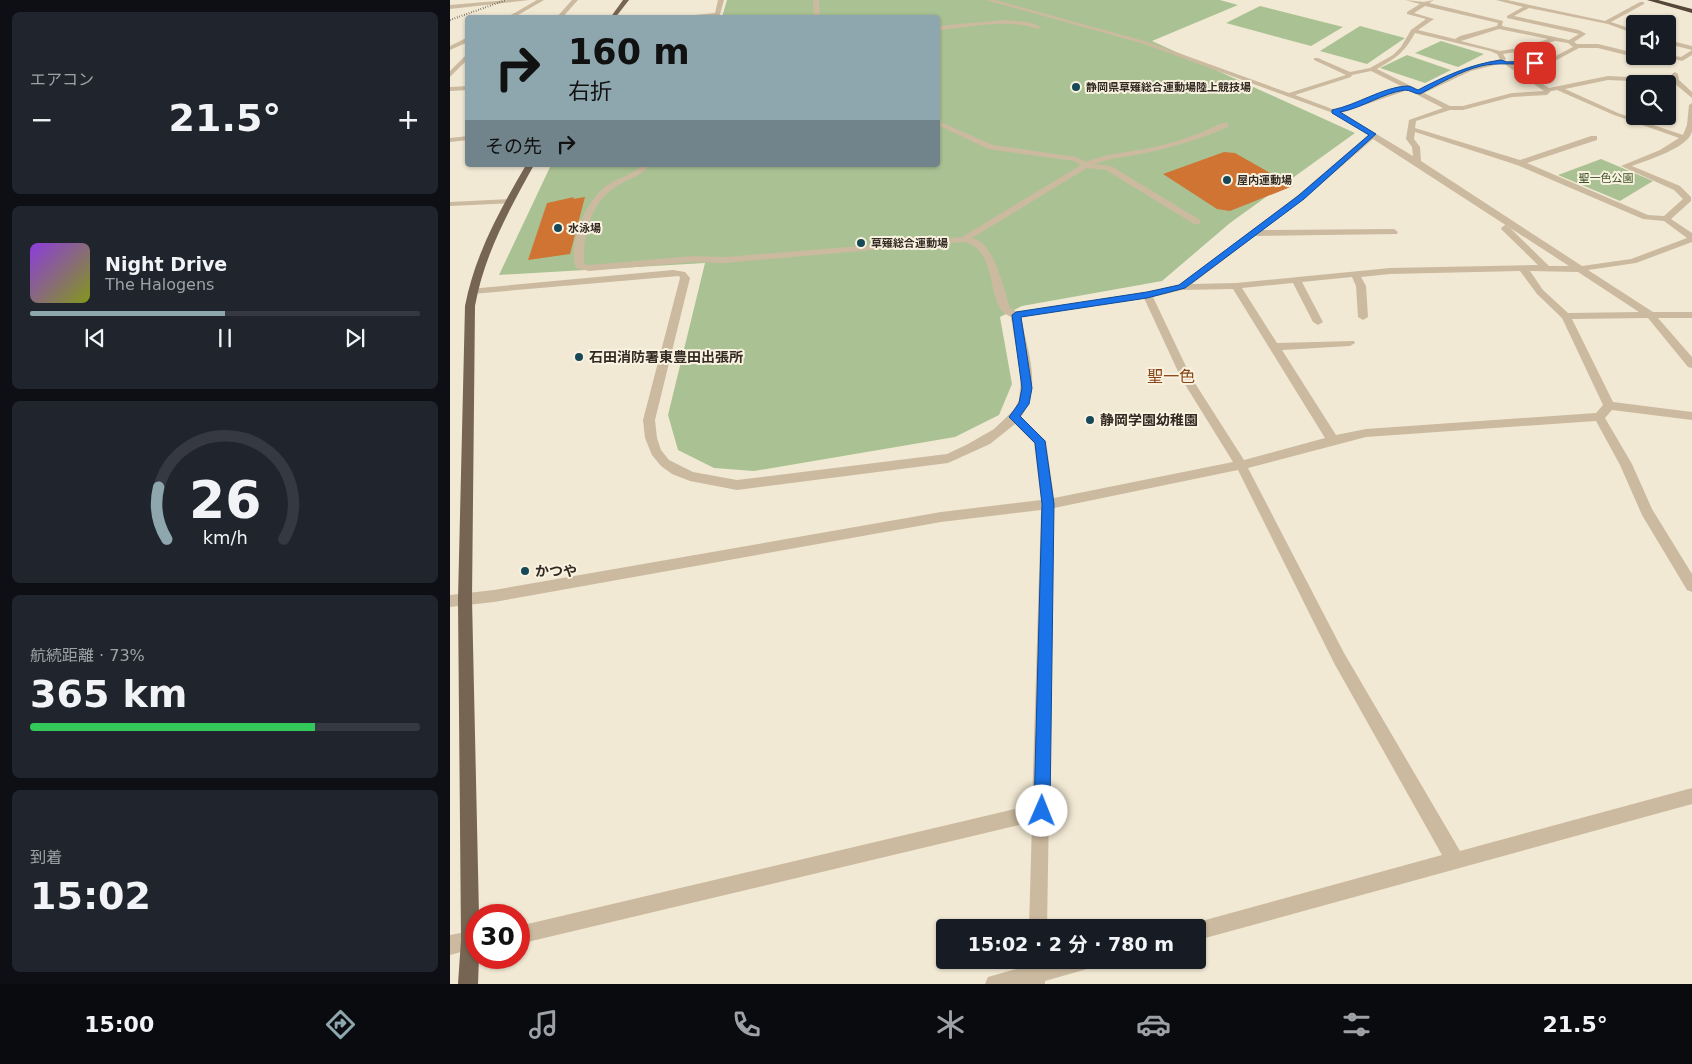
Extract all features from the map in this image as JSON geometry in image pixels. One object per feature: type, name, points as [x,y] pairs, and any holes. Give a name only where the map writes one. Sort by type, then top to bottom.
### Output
[{"type":"highway","points":[[1650,0],[1692,5]]},
{"type":"highway","points":[[1667,2],[1692,10]]},
{"type":"main road","points":[[614,15],[626,0]]},
{"type":"main road","points":[[472,904],[465,599],[470,306],[472,291],[488,247],[529,167]]},
{"type":"main road","points":[[468,984],[470,969]]},
{"type":"street","points":[[450,6],[474,0]]},
{"type":"street","points":[[468,6],[484,0]]},
{"type":"street","points":[[450,6],[526,0]]},
{"type":"street","points":[[513,15],[540,0]]},
{"type":"street","points":[[561,15],[576,0]]},
{"type":"street","points":[[716,15],[720,0]]},
{"type":"street","points":[[816,0],[817,15]]},
{"type":"street","points":[[989,0],[1146,43],[1335,112],[1417,162],[1650,315],[1692,364]]},
{"type":"street","points":[[1408,0],[1500,21],[1499,27]]},
{"type":"street","points":[[1289,95],[1372,68],[1395,56],[1404,48],[1413,31],[1431,19],[1409,13],[1431,0]]},
{"type":"street","points":[[1499,0],[1606,22],[1626,29]]},
{"type":"street","points":[[1606,22],[1642,3]]},
{"type":"street","points":[[1527,6],[1509,17],[1577,31],[1583,34],[1573,44]]},
{"type":"street","points":[[940,28],[988,22],[1028,23],[1038,27]]},
{"type":"street","points":[[1457,41],[1462,37],[1499,27],[1553,40],[1598,46],[1626,53]]},
{"type":"street","points":[[1413,31],[1499,53],[1520,50],[1553,40]]},
{"type":"street","points":[[450,48],[465,40]]},
{"type":"street","points":[[1685,47],[1692,42]]},
{"type":"street","points":[[450,43],[465,45]]},
{"type":"street","points":[[1418,93],[1440,81],[1480,64],[1549,62],[1575,50],[1578,47],[1573,44]]},
{"type":"street","points":[[1676,44],[1692,50],[1682,59],[1676,58]]},
{"type":"street","points":[[1499,53],[1504,63],[1548,90]]},
{"type":"street","points":[[450,75],[465,58]]},
{"type":"street","points":[[1316,59],[1349,74]]},
{"type":"street","points":[[1372,68],[1449,108]]},
{"type":"street","points":[[1417,162],[1416,147],[1410,139],[1413,120],[1449,108],[1463,108],[1512,95],[1547,93],[1548,90],[1560,89],[1590,80],[1608,78],[1675,78],[1692,96]]},
{"type":"street","points":[[450,89],[465,88]]},
{"type":"street","points":[[1335,112],[1350,108],[1382,94],[1408,88]]},
{"type":"street","points":[[1560,89],[1616,114],[1685,138]]},
{"type":"street","points":[[1666,219],[1690,200],[1677,188],[1625,166],[1674,146],[1685,138],[1690,130],[1692,105]]},
{"type":"street","points":[[940,124],[991,147],[1076,159],[1086,165],[1108,168],[1197,222]]},
{"type":"street","points":[[643,168],[606,190],[594,201],[587,215],[582,234],[578,255],[579,266],[589,268],[694,259],[724,260],[964,239],[1086,165],[1107,156],[1144,151],[1194,139],[1225,125]]},
{"type":"street","points":[[1411,129],[1520,163],[1646,217],[1666,219],[1692,238]]},
{"type":"street","points":[[1182,287],[1301,197],[1373,134]]},
{"type":"street","points":[[450,140],[464,138]]},
{"type":"street","points":[[1520,163],[1594,138]]},
{"type":"street","points":[[450,204],[510,201]]},
{"type":"street","points":[[1493,213],[1546,268]]},
{"type":"street","points":[[1254,232],[1394,232]]},
{"type":"street","points":[[964,239],[974,242],[986,251],[1006,310],[1016,315],[1147,295],[1182,287],[1236,286],[1390,271],[1523,268],[1579,269],[1633,261],[1692,238]]},
{"type":"street","points":[[1523,268],[1540,292],[1566,316],[1609,406]]},
{"type":"street","points":[[472,291],[673,273],[682,274],[685,278],[649,420],[649,437],[658,456],[676,471],[703,481],[737,485],[948,458],[973,449],[998,433],[1024,404],[1027,388],[1016,315]]},
{"type":"street","points":[[1356,275],[1361,286],[1363,317]]},
{"type":"street","points":[[1296,281],[1318,322]]},
{"type":"street","points":[[1236,286],[1333,440]]},
{"type":"street","points":[[1147,295],[1186,378],[1241,464],[1339,658],[1456,860]]},
{"type":"street","points":[[1566,316],[1692,315]]},
{"type":"street","points":[[1273,347],[1350,343]]},
{"type":"street","points":[[1609,406],[1692,416]]},
{"type":"street","points":[[450,601],[494,596],[941,517],[1048,504],[1241,464],[1333,440],[1366,434],[1599,417],[1609,406]]},
{"type":"street","points":[[1014,417],[1040,441],[1048,504],[1038,919]]},
{"type":"street","points":[[1599,417],[1626,464],[1647,511],[1692,586]]},
{"type":"street","points":[[1206,929],[1692,796]]},
{"type":"street","points":[[530,932],[1042,811]]},
{"type":"street","points":[[450,944],[465,941]]},
{"type":"street","points":[[995,984],[1049,969]]},
{"type":"green space","name":"草薙総合運動場","points":[[727,0],[1220,0],[1238,5],[1152,41],[1355,133],[1230,223],[1162,281],[1022,306],[1000,317],[1012,384],[999,415],[955,437],[754,471],[714,468],[678,450],[668,415],[705,263],[499,275],[550,167],[940,167],[940,15],[723,15]]},
{"type":"green space","points":[[1260,6],[1343,27],[1311,46],[1226,23]]},
{"type":"green space","points":[[1360,26],[1405,38],[1367,64],[1320,51]]},
{"type":"green space","points":[[1441,41],[1484,54],[1458,67],[1415,53]]},
{"type":"green space","points":[[1407,55],[1451,70],[1425,83],[1380,68]]},
{"type":"green space","name":"聖一色公園","points":[[1601,159],[1653,181],[1620,201],[1558,175]]},
{"type":"building","name":"屋内運動場","points":[[1224,152],[1235,153],[1293,186],[1230,211],[1217,209],[1163,174]]},
{"type":"building","name":"水泳場","points":[[574,197],[573,199],[585,197],[570,254],[528,260],[547,203]]},
{"type":"railway","points":[[450,20],[506,0]]},
{"type":"place","name":"静岡県草薙総合運動場陸上競技場","points":[[1076,87]]},
{"type":"place","name":"屋内運動場","points":[[1227,180]]},
{"type":"place","name":"水泳場","points":[[558,228]]},
{"type":"place","name":"草薙総合運動場","points":[[861,243]]},
{"type":"place","name":"石田消防署東豊田出張所","points":[[579,357]]},
{"type":"place","name":"静岡学園幼稚園","points":[[1090,420]]},
{"type":"place","name":"かつや","points":[[525,571]]},
{"type":"district","name":"聖一色","points":[[1171,376]]},
{"type":"route","points":[[1042,811],[1048,504],[1040,441],[1014,417],[1024,404],[1027,388],[1016,315],[1165,292],[1182,287],[1301,197],[1373,134],[1335,112],[1350,108],[1382,94],[1408,88],[1418,93],[1440,81],[1480,64],[1501,62],[1507,64],[1535,63]]}]
